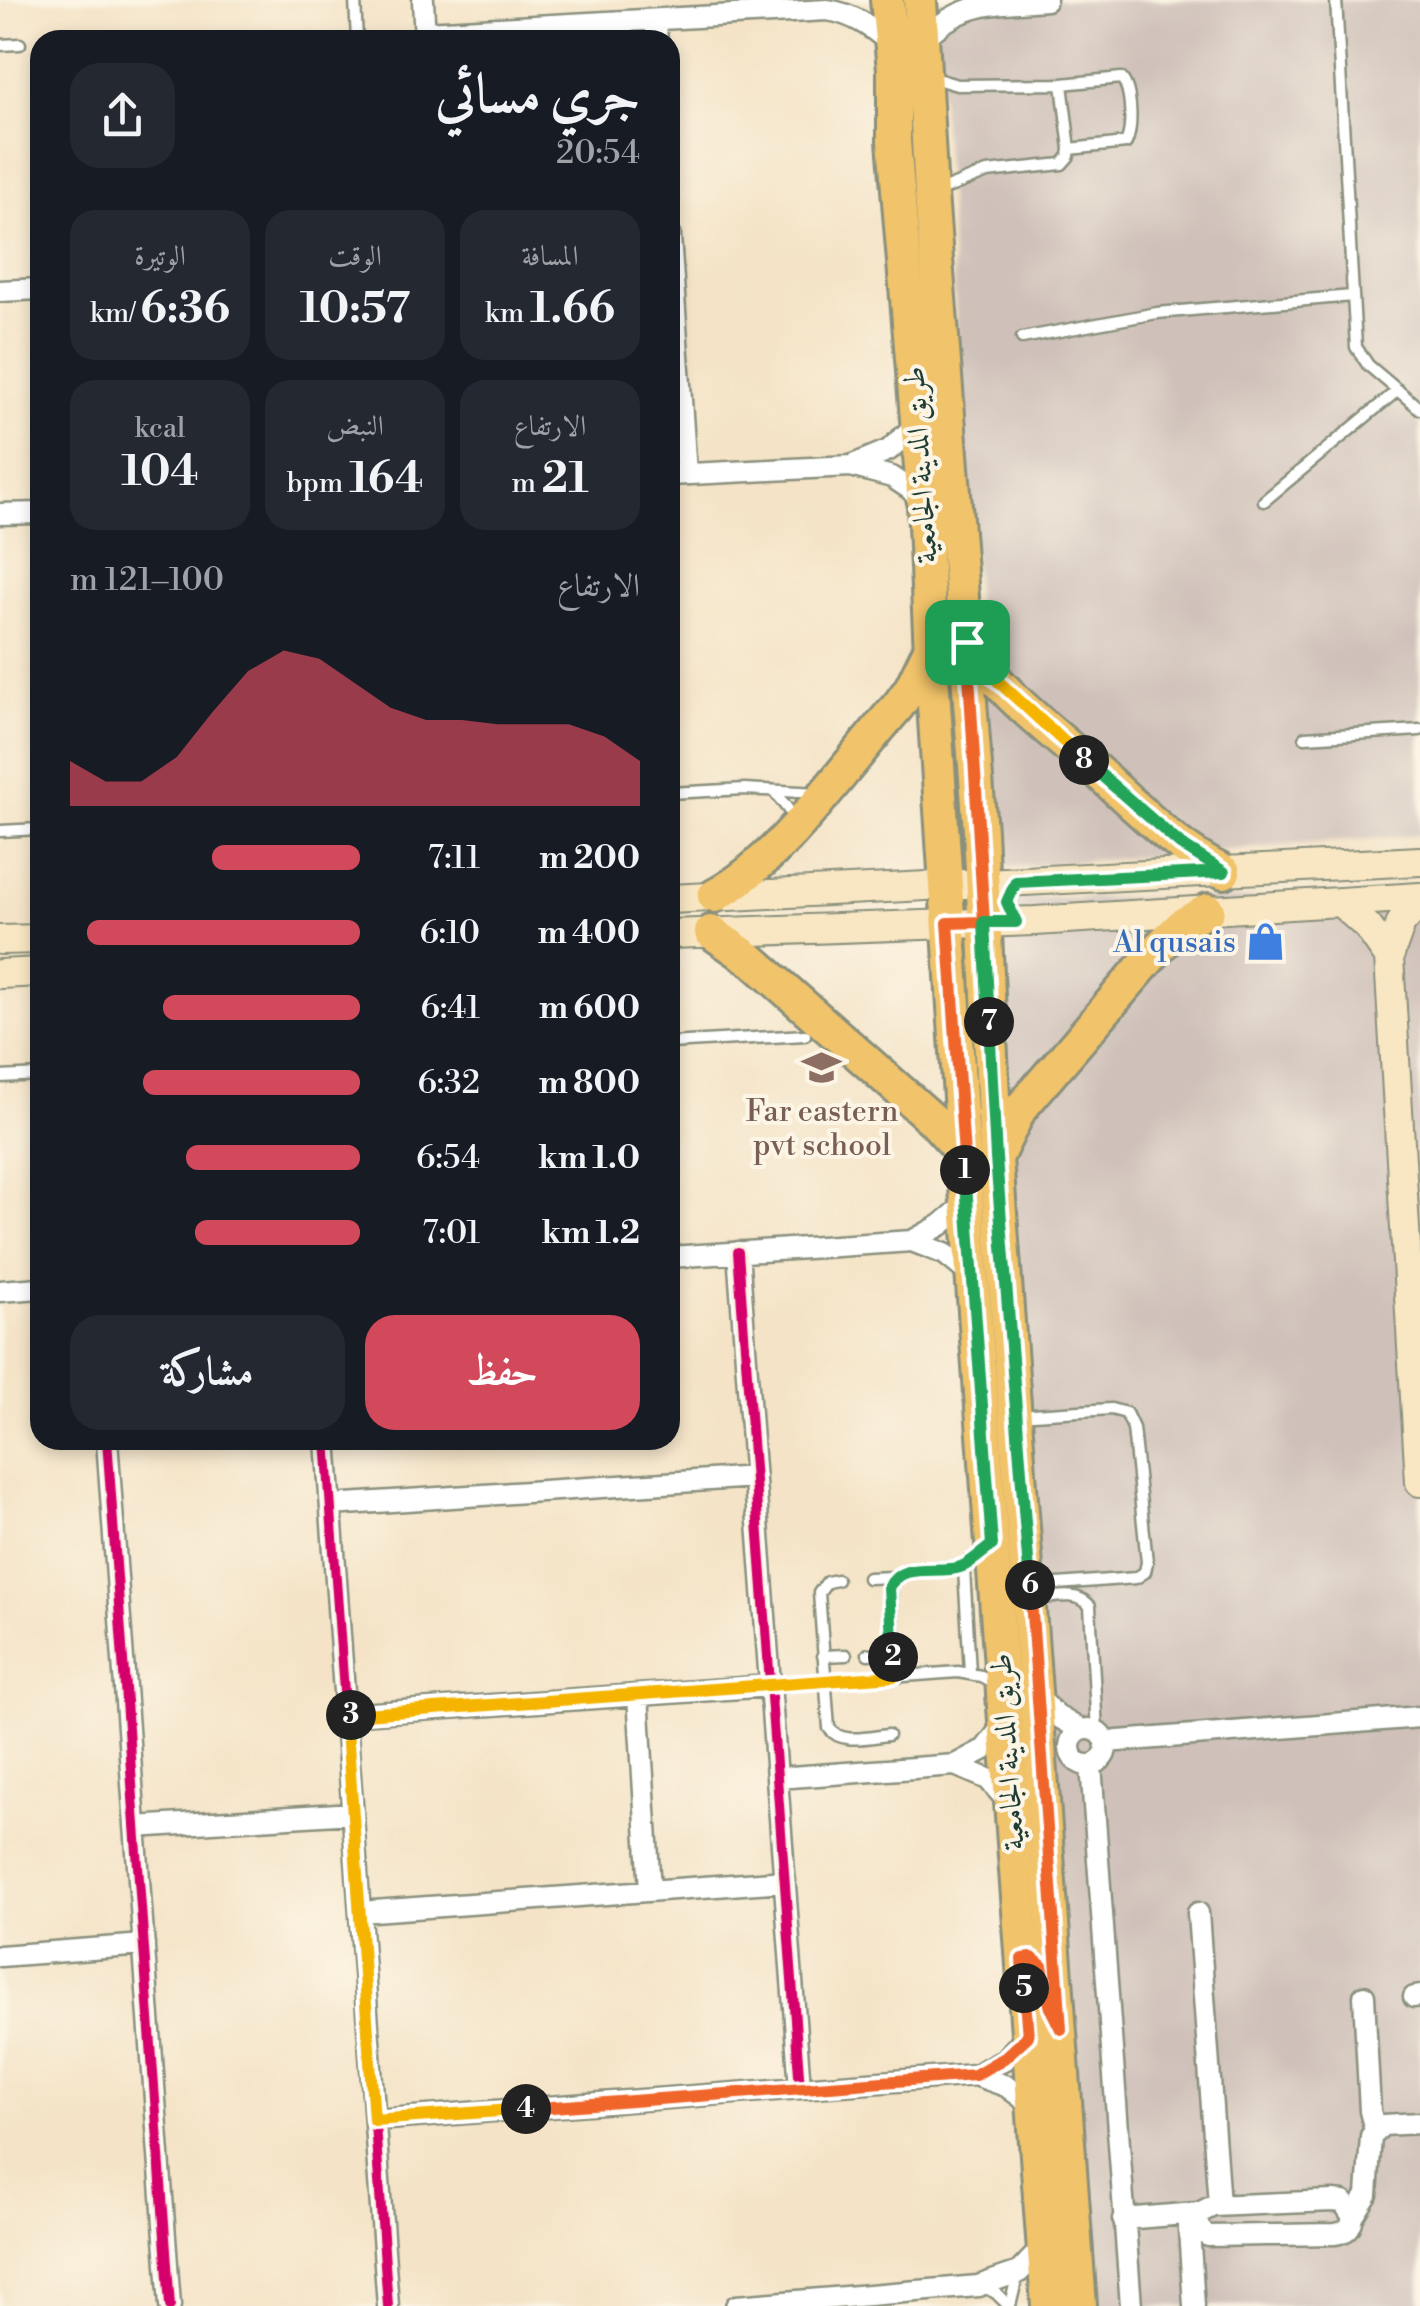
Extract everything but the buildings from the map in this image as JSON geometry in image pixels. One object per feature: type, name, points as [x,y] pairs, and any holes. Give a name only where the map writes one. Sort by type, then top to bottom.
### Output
[{"type":"main road","name":"طريق المدينة الجامعية","points":[[888,0],[908,57]]},
{"type":"main road","name":"طريق المدينة الجامعية","points":[[920,0],[894,141],[924,504],[942,847],[930,886],[980,1156],[1016,1415],[1080,2306]]},
{"type":"main road","points":[[908,57],[902,100],[912,186],[920,195],[931,194]]},
{"type":"main road","name":"طريق المدينة الجامعية","points":[[931,194],[982,884],[1000,922],[986,958],[980,1156],[967,1203],[1048,2306]]},
{"type":"main road","points":[[967,642],[988,672],[1030,711],[1180,844],[1224,872]]},
{"type":"main road","points":[[714,896],[752,872],[811,806],[911,688],[931,647]]},
{"type":"main road","points":[[942,847],[961,855],[981,844]]},
{"type":"main road","points":[[680,898],[1420,861]]},
{"type":"main road","points":[[1000,922],[1016,882]]},
{"type":"main road","points":[[680,934],[938,934],[1000,922],[1420,900]]},
{"type":"main road","points":[[1420,900],[1401,923],[1389,957],[1414,1298],[1420,1482]]},
{"type":"main road","points":[[1340,902],[1368,927],[1389,957]]},
{"type":"main road","points":[[711,932],[753,961],[933,1120],[980,1156],[1171,934],[1208,910]]},
{"type":"main road","points":[[938,934],[986,958]]},
{"type":"main road","points":[[0,940],[30,939]]},
{"type":"main road","points":[[0,974],[30,972]]},
{"type":"main road","points":[[1022,1959],[1032,1958],[1042,1966],[1051,2009],[1061,2029]]},
{"type":"street","points":[[423,0],[425,30]]},
{"type":"street","points":[[656,30],[835,5],[908,57],[964,3],[1046,0]]},
{"type":"street","points":[[0,291],[30,290]]},
{"type":"street","points":[[851,466],[889,450],[918,422]]},
{"type":"street","points":[[680,475],[851,466],[892,477],[924,504]]},
{"type":"street","points":[[0,514],[30,512]]},
{"type":"street","points":[[912,1242],[967,1203]]},
{"type":"street","points":[[680,1255],[912,1242],[945,1254],[973,1276]]},
{"type":"street","points":[[738,1252],[800,2088]]},
{"type":"street","points":[[0,1291],[30,1289]]},
{"type":"street","points":[[109,1450],[170,2306]]},
{"type":"street","points":[[327,1450],[388,2306]]},
{"type":"street","points":[[331,1506],[755,1478]]},
{"type":"street","points":[[346,1715],[770,1686]]},
{"type":"street","points":[[638,1695],[650,1890]]},
{"type":"street","points":[[1038,1697],[1058,1716],[1095,1734],[1104,1757],[1082,1762],[1044,1785]]},
{"type":"street","points":[[777,1778],[955,1765],[985,1749],[1004,1706]]},
{"type":"street","points":[[1131,2306],[1082,1762],[1071,1743],[1095,1734],[1420,1717]]},
{"type":"street","points":[[955,1765],[988,1779],[1010,1806]]},
{"type":"street","points":[[136,1827],[352,1813]]},
{"type":"street","points":[[360,1912],[784,1881]]},
{"type":"street","points":[[1194,2306],[1202,2211],[1198,1914]]},
{"type":"street","points":[[0,1956],[144,1945]]},
{"type":"street","points":[[1364,1996],[1370,2111],[1375,2130]]},
{"type":"street","points":[[975,2075],[1004,2058],[1028,2036]]},
{"type":"street","points":[[374,2120],[975,2075],[1006,2086],[1033,2106]]},
{"type":"street","points":[[1202,2211],[1197,2222],[1200,2231],[1208,2236],[1345,2232],[1367,2196],[1369,2143],[1375,2130],[1383,2125],[1420,2123]]},
{"type":"street","points":[[1123,2219],[1334,2201],[1343,2202],[1353,2216]]},
{"type":"street","points":[[736,2306],[978,2286],[1019,2272],[1044,2246]]},
{"type":"lane","points":[[354,0],[356,30]]},
{"type":"lane","points":[[1336,0],[1356,347],[1361,357],[1420,408]]},
{"type":"lane","points":[[0,45],[20,44]]},
{"type":"lane","points":[[908,57],[940,82],[958,85],[1124,80],[1130,136],[1126,143],[1070,149]]},
{"type":"lane","points":[[931,194],[987,172],[1062,164],[1070,149],[1062,84]]},
{"type":"lane","points":[[1022,338],[1157,313],[1352,296]]},
{"type":"lane","points":[[1264,500],[1398,390]]},
{"type":"lane","points":[[1305,738],[1420,730]]},
{"type":"lane","points":[[680,793],[773,790],[811,806]]},
{"type":"lane","points":[[773,790],[811,806]]},
{"type":"lane","points":[[0,831],[30,830]]},
{"type":"lane","points":[[680,1043],[805,1035]]},
{"type":"lane","points":[[0,1078],[30,1076]]},
{"type":"lane","points":[[1016,1415],[1111,1409],[1126,1414],[1133,1428],[1147,1562],[1145,1572],[1136,1578],[1030,1593]]},
{"type":"lane","points":[[868,1578],[964,1566],[992,1545]]},
{"type":"lane","points":[[964,1566],[970,1672]]},
{"type":"lane","points":[[894,1577],[889,1588],[895,1676]]},
{"type":"lane","points":[[837,1580],[827,1582],[819,1593],[828,1728],[844,1738],[888,1736]]},
{"type":"lane","points":[[1030,1593],[1074,1596],[1090,1606],[1095,1734]]},
{"type":"lane","points":[[868,1654],[893,1652]]},
{"type":"lane","points":[[823,1656],[846,1654]]},
{"type":"lane","points":[[770,1686],[970,1672],[993,1682],[1004,1706]]},
{"type":"lane","points":[[978,2286],[996,2293],[1009,2306],[1019,2272]]},
{"type":"shaded area","points":[[934,0],[1420,0],[1420,835],[995,868]]},
{"type":"shaded area","points":[[964,897],[1420,899],[1420,2306],[1065,2306]]},
{"type":"cycle path","points":[[738,1252],[800,2088]]},
{"type":"cycle path","points":[[108,1450],[170,2306]]},
{"type":"cycle path","points":[[327,1450],[388,2306]]},
{"type":"place","name":"Al qusais","points":[[1266,942]]},
{"type":"place","name":"Far eastern pvt school","points":[[822,1067]]},
{"type":"route","points":[[967,642],[984,922],[948,923],[992,1545],[964,1566],[904,1572],[894,1577],[889,1594],[895,1676],[346,1715],[374,2120],[975,2075],[991,2068],[1028,2036],[1022,1959],[1038,1960],[1042,1966],[1051,2009],[1061,2029],[996,1158],[984,922],[1016,922],[1007,902],[1016,882],[1224,872],[1193,855],[1000,685],[967,642]]}]
